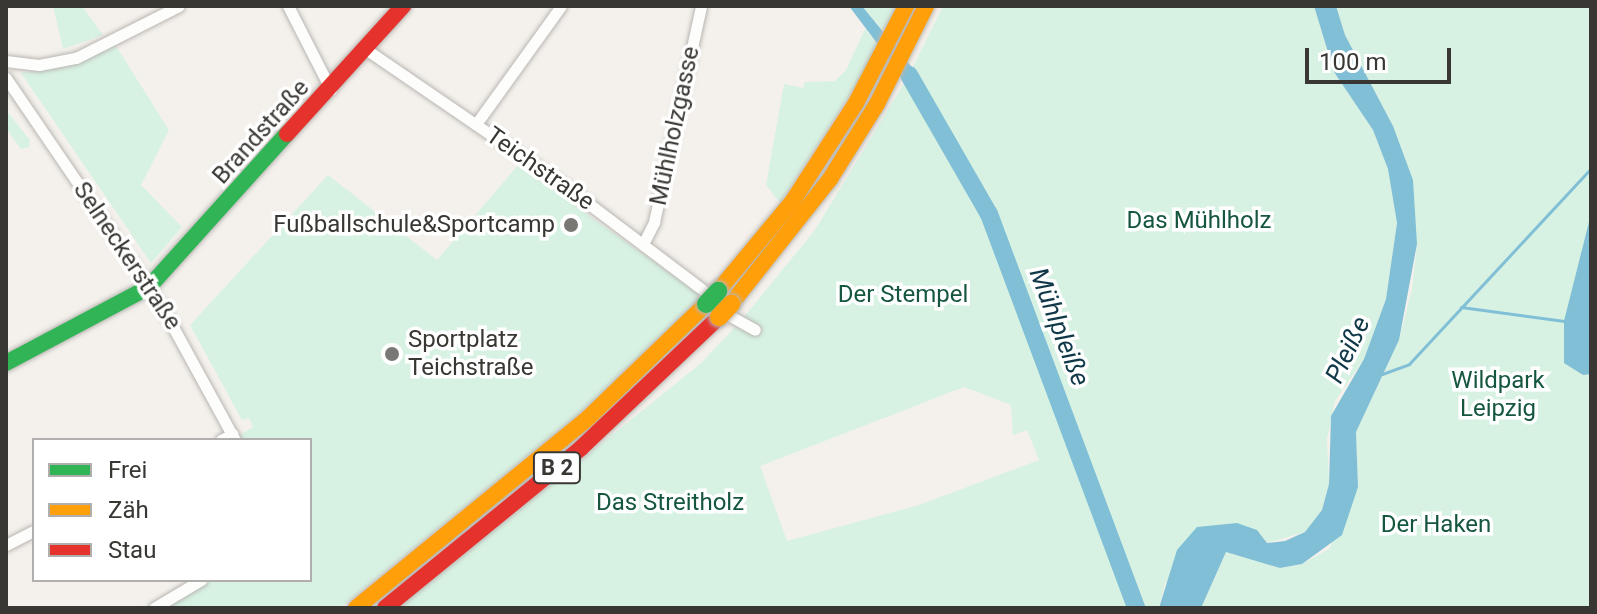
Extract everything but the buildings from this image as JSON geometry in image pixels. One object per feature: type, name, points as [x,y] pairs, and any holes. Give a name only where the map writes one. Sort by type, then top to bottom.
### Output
[{"type":"main road","name":"B 2","points":[[356,608],[588,418],[719,305],[792,202],[880,59],[906,6]]},
{"type":"main road","name":"B 2","points":[[385,608],[581,448],[719,305],[830,179],[892,76],[926,6]]},
{"type":"main road","name":"Brandstraße","points":[[6,363],[149,287],[332,90],[401,7]]},
{"type":"street","points":[[6,61],[39,65],[76,58],[179,6]]},
{"type":"street","points":[[288,6],[332,90]]},
{"type":"street","points":[[476,124],[561,6]]},
{"type":"street","name":"Mühlholzgasse","points":[[643,244],[654,222],[701,6]]},
{"type":"street","name":"Teichstraße","points":[[367,50],[643,244],[755,330]]},
{"type":"street","name":"Selneckerstraße","points":[[6,78],[196,361],[230,438]]},
{"type":"street","points":[[6,545],[32,532]]},
{"type":"street","points":[[154,608],[198,582]]},
{"type":"green space","points":[[53,6],[82,6],[103,35],[63,49]]},
{"type":"green space","points":[[862,6],[897,6],[884,32]]},
{"type":"green space","points":[[943,6],[1314,6],[1334,72],[1373,130],[1388,168],[1397,223],[1386,299],[1364,359],[1335,401],[1327,439],[1329,484],[1322,510],[1305,532],[1267,543],[1257,530],[1165,583],[1159,608],[398,608],[700,364],[739,323],[815,230],[909,75]],"holes":[[[964,387],[1011,405],[1013,435],[1027,430],[1039,460],[919,505],[787,541],[760,466]]]},
{"type":"green space","points":[[1336,6],[1591,6],[1591,608],[1201,608],[1226,552],[1281,568],[1302,564],[1329,549],[1358,487],[1356,432],[1399,340],[1412,289],[1417,244],[1393,126],[1345,35]]},
{"type":"green space","points":[[865,29],[877,44],[861,77],[780,203],[766,185],[784,84],[803,88],[805,82],[835,81],[846,70]]},
{"type":"green space","points":[[114,43],[169,130],[141,185],[182,227],[151,263],[21,73],[71,64]]},
{"type":"green space","points":[[6,110],[30,140],[29,147],[21,149],[6,128]]},
{"type":"green space","name":"Sportplatz Teichstraße","points":[[518,165],[702,296],[578,415],[340,608],[166,608],[208,582],[312,582],[312,438],[241,438],[240,435],[253,427],[249,418],[242,420],[190,325],[328,175],[437,260]]},
{"type":"water","points":[[849,6],[862,6],[915,71],[919,99]]},
{"type":"water","points":[[1314,6],[1336,6],[1345,35],[1393,126],[1413,180],[1417,244],[1399,340],[1356,432],[1358,487],[1342,535],[1302,564],[1280,568],[1226,552],[1201,608],[1159,608],[1177,550],[1197,527],[1237,523],[1257,530],[1267,543],[1285,541],[1305,532],[1322,510],[1329,484],[1331,416],[1364,359],[1386,299],[1397,223],[1388,169],[1373,130],[1334,72]]},
{"type":"water","points":[[1591,214],[1591,374],[1583,375],[1564,363],[1564,321]]},
{"type":"waterway","name":"Mühlpleiße","points":[[909,75],[989,214],[1136,608]]},
{"type":"waterway","points":[[1382,374],[1409,364],[1591,168]]},
{"type":"waterway","points":[[1461,307],[1564,321]]},
{"type":"traffic: fast","points":[[6,363],[149,287],[287,134]]},
{"type":"traffic: fast","points":[[706,304],[718,291]]},
{"type":"traffic: slow","points":[[718,291],[792,202],[856,103],[906,6]]},
{"type":"traffic: slow","points":[[731,304],[830,179],[877,104],[926,6]]},
{"type":"traffic: slow","points":[[356,608],[588,418],[706,304]]},
{"type":"traffic: slow","points":[[719,317],[731,304]]},
{"type":"traffic: jam","points":[[287,134],[403,6]]},
{"type":"traffic: jam","points":[[385,608],[581,448],[719,317]]},
{"type":"place","name":"Fußballschule&Sportcamp","points":[[571,225]]},
{"type":"place","name":"Sportplatz Teichstraße","points":[[392,354]]},
{"type":"park label","name":"Das Mühlholz","points":[[1199,221]]},
{"type":"park label","name":"Der Stempel","points":[[903,295]]},
{"type":"park label","name":"Wildpark Leipzig","points":[[1498,395]]},
{"type":"park label","name":"Das Streitholz","points":[[670,503]]},
{"type":"park label","name":"Der Haken","points":[[1436,525]]},
{"type":"water label","name":"Pleiße","points":[[1348,350]]}]
